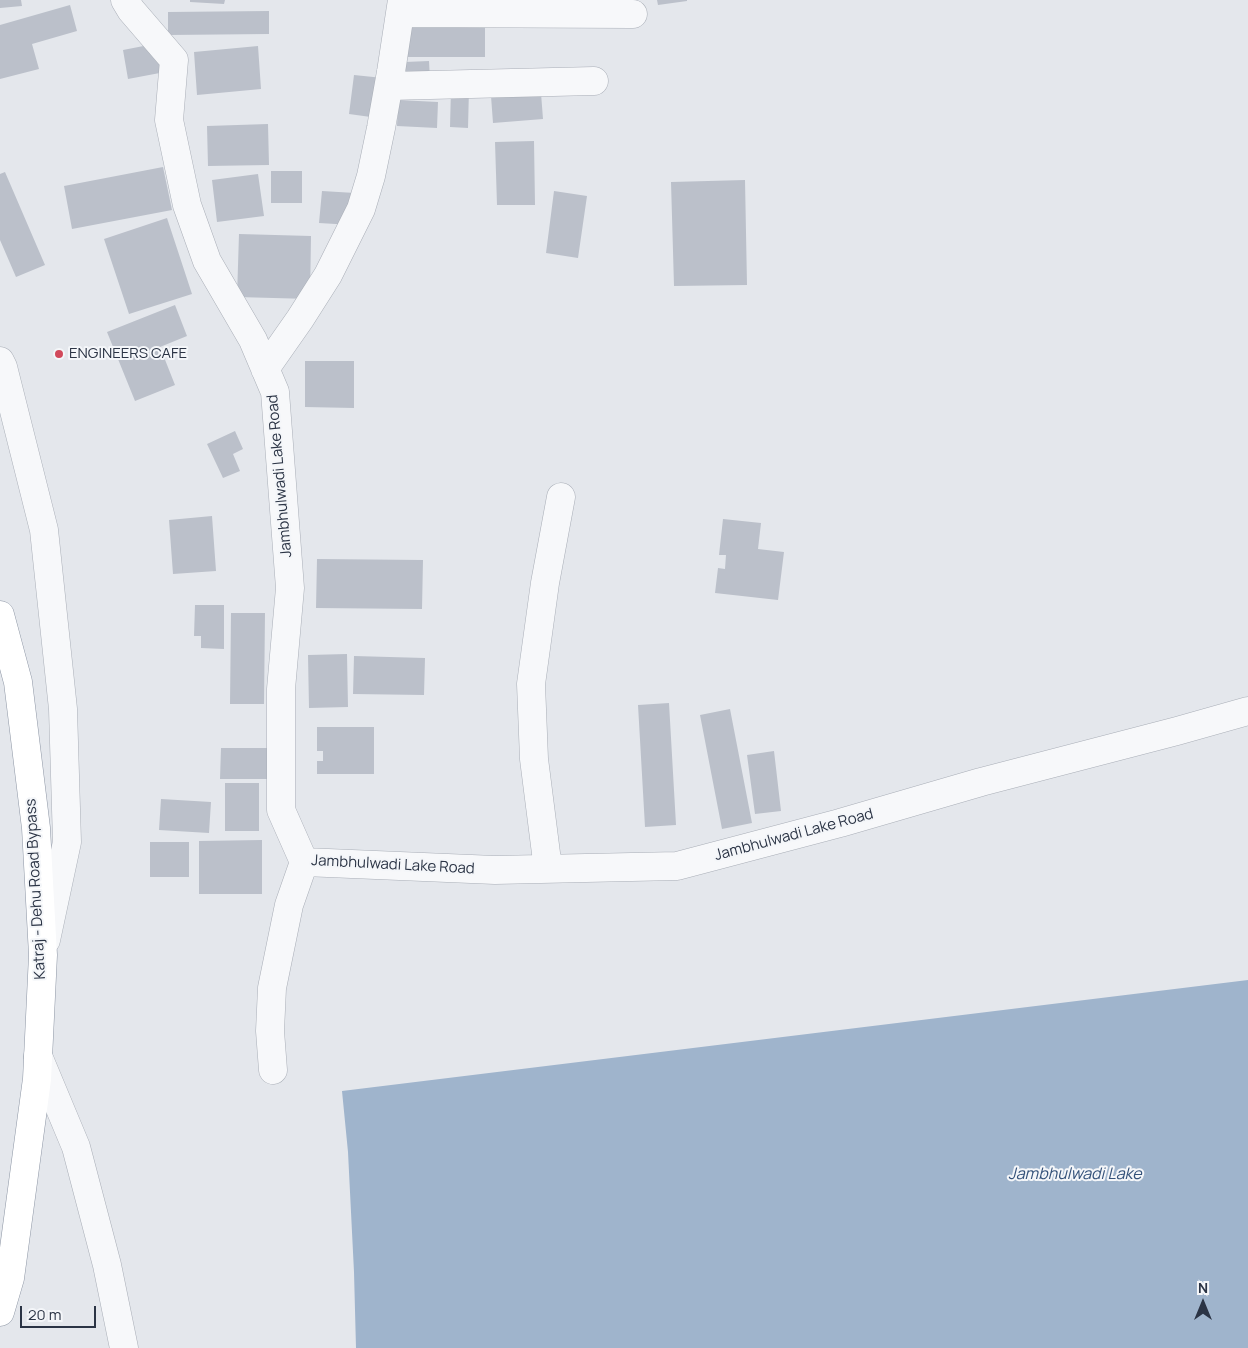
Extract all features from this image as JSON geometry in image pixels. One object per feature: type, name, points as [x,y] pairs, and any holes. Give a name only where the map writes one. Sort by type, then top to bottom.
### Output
[{"type":"highway","name":"Katraj - Dehu Road Bypass","points":[[0,615],[18,682],[36,828],[43,955],[37,1079],[10,1278],[0,1312]]},
{"type":"street","name":"Jambhulwadi Lake Road","points":[[125,0],[131,10],[174,60],[169,120],[187,205],[207,261],[253,340],[275,392],[290,588],[281,689],[281,810],[304,862],[495,870],[676,866],[1248,711]]},
{"type":"street","points":[[265,369],[328,275],[361,209],[371,176],[389,86],[401,6],[633,14]]},
{"type":"street","points":[[389,86],[594,81]]},
{"type":"street","points":[[0,361],[44,530],[63,709],[67,842],[43,955]]},
{"type":"street","points":[[548,869],[534,759],[531,684],[545,583],[561,496]]},
{"type":"street","points":[[273,1070],[270,1031],[272,988],[289,905],[304,862]]},
{"type":"street","points":[[38,1056],[76,1146],[107,1265],[124,1348]]},
{"type":"water","name":"Jambhulwadi Lake","points":[[1248,980],[1248,1348],[356,1348],[348,1152],[342,1091]]},
{"type":"building","points":[[0,0],[21,0],[22,6],[0,8]]},
{"type":"building","points":[[190,0],[225,0],[224,4],[190,2]]},
{"type":"building","points":[[657,0],[687,0],[687,1],[658,5]]},
{"type":"building","points":[[70,5],[77,31],[32,44],[39,69],[0,79],[0,25]]},
{"type":"building","points":[[269,11],[269,34],[168,35],[168,12]]},
{"type":"building","points":[[406,18],[485,19],[485,57],[406,57]]},
{"type":"building","points":[[159,43],[165,72],[128,79],[123,50]]},
{"type":"building","points":[[258,46],[261,89],[197,95],[194,52]]},
{"type":"building","points":[[429,61],[430,80],[406,81],[405,62]]},
{"type":"building","points":[[354,75],[383,78],[378,118],[349,114]]},
{"type":"building","points":[[451,88],[469,89],[468,128],[450,127]]},
{"type":"building","points":[[541,93],[543,119],[493,123],[491,96]]},
{"type":"building","points":[[398,100],[438,102],[437,128],[397,126]]},
{"type":"building","points":[[268,124],[269,165],[208,166],[207,126]]},
{"type":"building","points":[[534,141],[535,205],[497,205],[495,142]]},
{"type":"building","points":[[163,167],[172,210],[72,229],[64,186]]},
{"type":"building","points":[[271,171],[302,171],[302,203],[271,203]]},
{"type":"building","points":[[5,172],[45,265],[16,277],[0,240],[0,174]]},
{"type":"building","points":[[258,174],[264,216],[217,222],[212,180]]},
{"type":"building","points":[[745,180],[747,285],[674,286],[671,182]]},
{"type":"building","points":[[322,191],[355,193],[352,225],[319,223]]},
{"type":"building","points":[[554,191],[587,196],[578,258],[546,253]]},
{"type":"building","points":[[167,218],[192,294],[129,314],[104,239]]},
{"type":"building","points":[[239,234],[311,236],[310,299],[237,297]]},
{"type":"building","points":[[175,305],[187,336],[160,347],[175,385],[135,401],[107,332]]},
{"type":"building","points":[[305,361],[354,361],[354,408],[305,407]]},
{"type":"building","points":[[235,431],[243,449],[233,454],[240,471],[223,478],[207,444]]},
{"type":"building","points":[[212,516],[216,571],[173,574],[169,520]]},
{"type":"building","points":[[723,519],[761,523],[758,549],[784,552],[778,600],[715,593],[718,568],[725,569],[726,555],[719,555]]},
{"type":"building","points":[[317,559],[423,560],[422,609],[316,608]]},
{"type":"building","points":[[195,605],[224,605],[224,649],[201,648],[201,636],[194,636]]},
{"type":"building","points":[[231,613],[265,613],[264,704],[230,704]]},
{"type":"building","points":[[347,654],[348,707],[309,708],[308,655]]},
{"type":"building","points":[[354,656],[425,658],[424,695],[353,694]]},
{"type":"building","points":[[669,703],[676,825],[645,827],[638,705]]},
{"type":"building","points":[[730,709],[752,823],[722,829],[700,715]]},
{"type":"building","points":[[317,727],[374,727],[374,774],[317,774],[317,761],[323,761],[323,751],[317,751]]},
{"type":"building","points":[[221,748],[273,748],[273,779],[220,779]]},
{"type":"building","points":[[774,751],[781,811],[755,814],[747,755]]},
{"type":"building","points":[[225,783],[259,783],[259,831],[225,831]]},
{"type":"building","points":[[161,799],[211,802],[209,833],[159,830]]},
{"type":"building","points":[[262,840],[262,894],[199,894],[199,841]]},
{"type":"building","points":[[150,842],[189,842],[189,877],[150,877]]},
{"type":"place","name":"ENGINEERS CAFE","points":[[59,354]]}]
